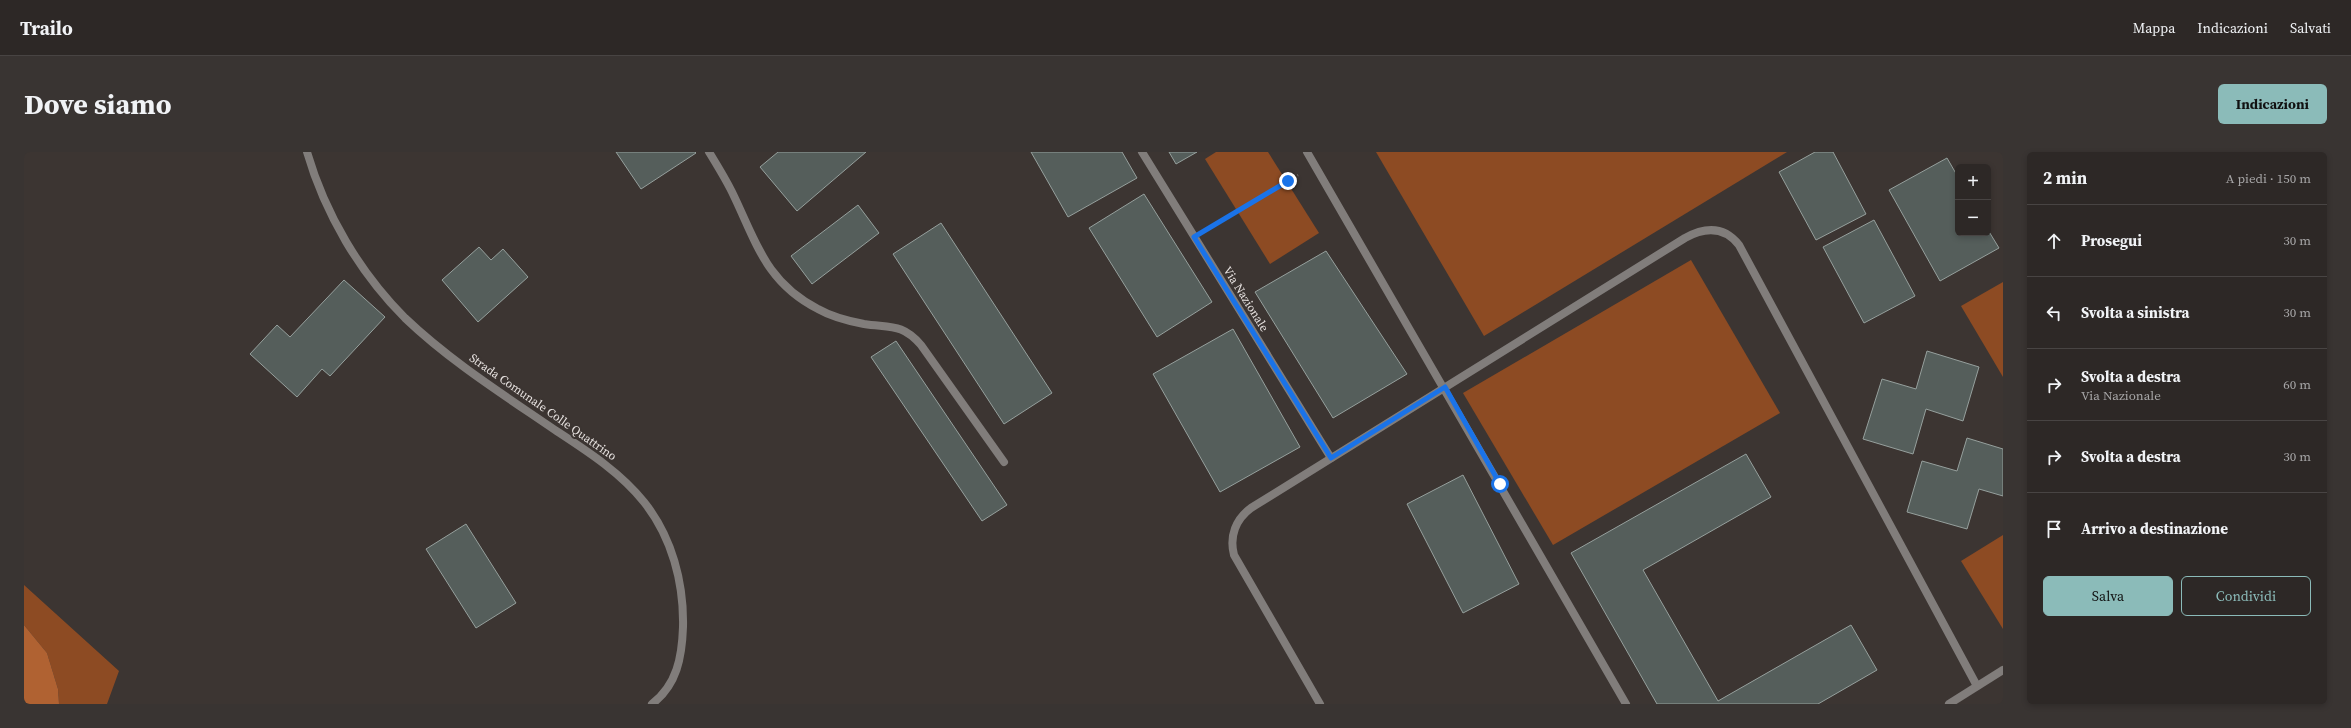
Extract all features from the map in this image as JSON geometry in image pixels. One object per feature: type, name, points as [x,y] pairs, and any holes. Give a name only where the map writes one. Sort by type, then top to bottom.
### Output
[{"type":"street","name":"Strada Comunale Colle Quattrino","points":[[307,152],[319,185],[348,245],[374,282],[403,316],[461,364],[607,466],[634,491],[655,519],[678,570],[683,622],[681,651],[677,670],[669,687],[652,704]]},
{"type":"street","points":[[709,152],[732,192],[757,249],[781,283],[817,308],[840,319],[865,324],[890,325],[908,332],[921,345],[1004,462]]},
{"type":"street","name":"Via Nazionale","points":[[1142,152],[1331,458]]},
{"type":"street","points":[[1307,152],[1445,387],[1626,704]]},
{"type":"street","points":[[1320,704],[1238,562],[1232,542],[1235,526],[1245,512],[1685,238],[1701,231],[1722,231],[1734,239],[1739,246],[1977,686]]},
{"type":"street","points":[[1949,704],[2003,670]]},
{"type":"path","points":[[1194,237],[1315,165]]},
{"type":"shaded area","points":[[1216,152],[1268,152],[1319,233],[1270,264],[1205,159]]},
{"type":"shaded area","points":[[1376,152],[1787,152],[1484,336]]},
{"type":"shaded area","points":[[1691,260],[1780,413],[1553,545],[1463,393]]},
{"type":"shaded area","points":[[2003,282],[2003,377],[1961,306]]},
{"type":"shaded area","points":[[2003,535],[2003,629],[1961,561]]},
{"type":"shaded area","points":[[24,585],[119,671],[107,704],[59,704],[58,689],[47,653],[24,625]]},
{"type":"shaded area","points":[[24,625],[47,653],[58,689],[59,704],[24,704]]},
{"type":"building","points":[[616,152],[695,152],[696,153],[641,189]]},
{"type":"building","points":[[778,152],[866,152],[797,211],[760,167]]},
{"type":"building","points":[[1031,152],[1122,152],[1137,178],[1068,217]]},
{"type":"building","points":[[1169,152],[1197,152],[1176,164]]},
{"type":"building","points":[[1815,152],[1833,152],[1866,214],[1816,240],[1779,172]]},
{"type":"building","points":[[1947,158],[1955,172],[1955,236],[1991,235],[1999,248],[1940,281],[1889,190]]},
{"type":"building","points":[[1144,194],[1212,302],[1157,337],[1089,228]]},
{"type":"building","points":[[858,205],[879,233],[812,284],[791,256]]},
{"type":"building","points":[[1874,220],[1915,296],[1864,323],[1823,247]]},
{"type":"building","points":[[941,223],[1052,393],[1004,424],[893,254]]},
{"type":"building","points":[[479,247],[491,260],[503,249],[528,277],[478,322],[442,280]]},
{"type":"building","points":[[1326,251],[1407,374],[1333,418],[1255,292]]},
{"type":"building","points":[[344,280],[385,317],[330,376],[322,369],[297,397],[250,354],[277,325],[290,337]]},
{"type":"building","points":[[1233,329],[1300,447],[1220,492],[1153,374]]},
{"type":"building","points":[[896,341],[1007,505],[982,521],[871,357]]},
{"type":"building","points":[[1927,351],[1979,367],[1963,421],[1926,409],[1913,454],[1863,439],[1882,379],[1916,389]]},
{"type":"building","points":[[1967,438],[2003,449],[2003,496],[1979,489],[1967,529],[1907,512],[1922,461],[1957,471]]},
{"type":"building","points":[[1746,454],[1771,497],[1643,570],[1718,701],[1851,625],[1877,670],[1818,704],[1657,704],[1571,553]]},
{"type":"building","points":[[1463,475],[1519,584],[1463,613],[1407,504]]},
{"type":"building","points":[[466,524],[516,603],[476,628],[426,549]]},
{"type":"route","points":[[1288,181],[1194,237],[1331,458],[1445,387],[1500,484]]}]
